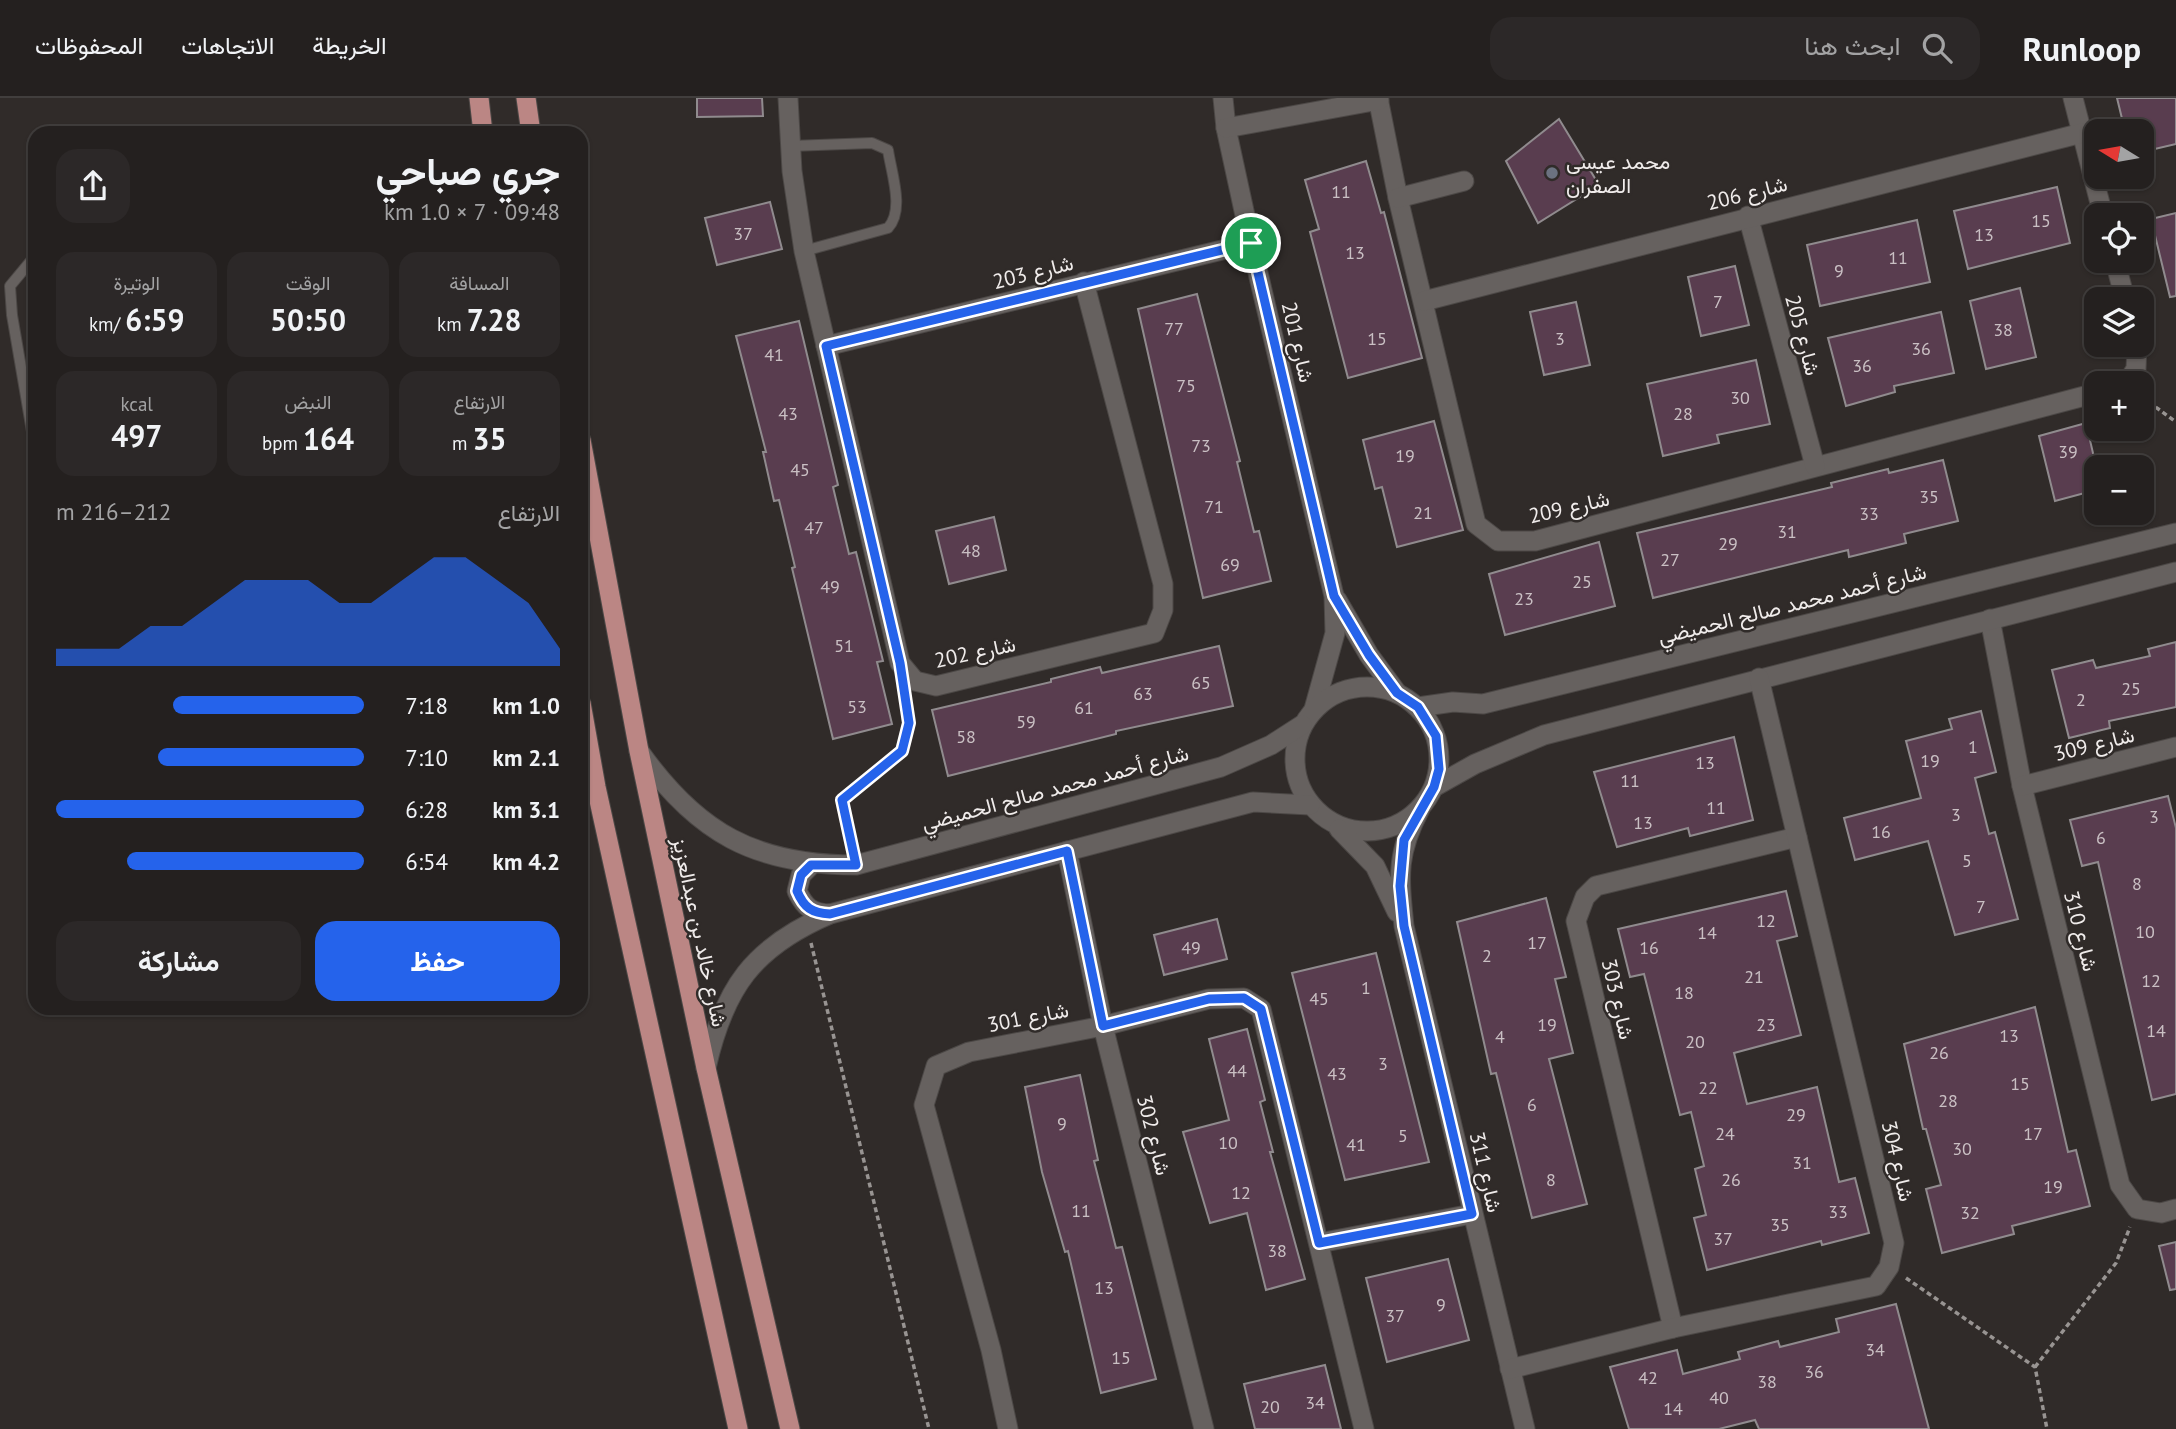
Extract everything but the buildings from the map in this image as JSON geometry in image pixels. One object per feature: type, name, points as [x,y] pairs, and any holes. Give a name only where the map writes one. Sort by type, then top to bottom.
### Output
[{"type":"main road","points":[[479,98],[482,126]]},
{"type":"main road","points":[[526,98],[530,126]]},
{"type":"main road","name":"شارع خالد بن عبدالعزيز","points":[[588,478],[639,751],[706,1068],[790,1429]]},
{"type":"main road","points":[[588,742],[738,1429]]},
{"type":"street","points":[[788,98],[804,251],[900,663]]},
{"type":"street","name":"شارع 201","points":[[1223,98],[1226,128],[1251,243],[1334,596],[1335,634],[1314,709]]},
{"type":"street","points":[[2073,98],[2100,203]]},
{"type":"street","name":"شارع 209","points":[[1226,128],[1379,99],[1398,198],[1476,524],[1498,541],[1535,541],[2084,396]]},
{"type":"street","name":"شارع 206","points":[[1424,301],[2081,133]]},
{"type":"street","points":[[1398,198],[1464,181]]},
{"type":"street","name":"شارع 205","points":[[1748,216],[1815,466]]},
{"type":"street","name":"شارع 203","points":[[826,346],[1251,243]]},
{"type":"street","name":"شارع 202","points":[[900,663],[915,681],[936,686],[1154,633],[1163,610],[1163,584],[1084,282]]},
{"type":"street","name":"شارع أحمد محمد صالح الحميضي","points":[[1418,707],[1453,702],[1483,704],[2176,533]]},
{"type":"street","points":[[1434,787],[1475,764],[1544,735],[2176,572]]},
{"type":"street","name":"شارع 201","points":[[1334,596],[1369,655],[1397,693]]},
{"type":"street","name":"شارع 310","points":[[1990,619],[2022,786],[2120,1185],[2137,1209]]},
{"type":"street","name":"شارع 304","points":[[1759,678],[1894,1243],[1889,1267]]},
{"type":"street","points":[[1376,687],[1397,693],[1418,707],[1436,736],[1439,769],[1434,787],[1420,809],[1401,824],[1377,832],[1361,832],[1336,826],[1310,805],[1300,789],[1294,765],[1302,725],[1314,709],[1335,694],[1351,688],[1376,687]]},
{"type":"street","name":"شارع أحمد محمد صالح الحميضي","points":[[639,751],[662,783],[693,814],[729,839],[766,855],[811,865],[856,865],[1221,767],[1271,745],[1302,725]]},
{"type":"street","name":"شارع 309","points":[[2022,786],[2176,747]]},
{"type":"street","points":[[706,1068],[716,1023],[738,981],[769,948],[807,924],[830,914],[1253,802],[1310,805]]},
{"type":"street","name":"شارع 311","points":[[1420,809],[1404,840],[1400,861],[1404,926],[1525,1429]]},
{"type":"street","name":"شارع 311","points":[[1336,826],[1375,866],[1404,926]]},
{"type":"street","name":"شارع 303","points":[[1673,1328],[1576,921],[1585,897],[1596,886],[1797,837]]},
{"type":"street","name":"شارع 302","points":[[1067,851],[1103,1026],[1204,1429]]},
{"type":"street","points":[[811,865],[801,875],[797,891],[803,905],[816,913],[830,914]]},
{"type":"street","name":"شارع 301","points":[[1008,1429],[991,1350],[924,1105],[936,1066],[969,1052],[1103,1026],[1209,999],[1244,998],[1261,1009],[1364,1429]]},
{"type":"street","points":[[2137,1209],[2161,1213],[2176,1209]]},
{"type":"street","points":[[1319,1243],[1472,1214]]},
{"type":"street","points":[[1510,1369],[1673,1328],[1876,1286],[1889,1267]]},
{"type":"lane","points":[[791,146],[872,143],[888,150],[896,209],[894,221],[887,228],[804,251]]},
{"type":"lane","points":[[28,264],[10,286],[14,328],[28,409]]},
{"type":"lane","points":[[588,763],[596,787]]},
{"type":"path","points":[[2154,406],[2176,422]]},
{"type":"path","points":[[856,865],[842,800],[902,751],[909,723],[900,663]]},
{"type":"path","points":[[807,924],[929,1429]]},
{"type":"path","points":[[2035,1367],[2116,1263],[2137,1209]]},
{"type":"path","points":[[1889,1267],[2035,1367],[2047,1429]]},
{"type":"place","name":"محمد عيسى الصفران","points":[[1552,173]]},
{"type":"route","points":[[1251,243],[1334,596],[1369,655],[1397,693],[1418,707],[1436,736],[1439,769],[1434,787],[1404,840],[1400,861],[1400,886],[1404,926],[1472,1214],[1319,1243],[1261,1009],[1244,998],[1209,999],[1103,1026],[1067,851],[830,914],[816,913],[803,905],[797,891],[801,875],[811,865],[856,865],[842,800],[902,751],[909,723],[900,663],[826,346],[1251,243]]}]
